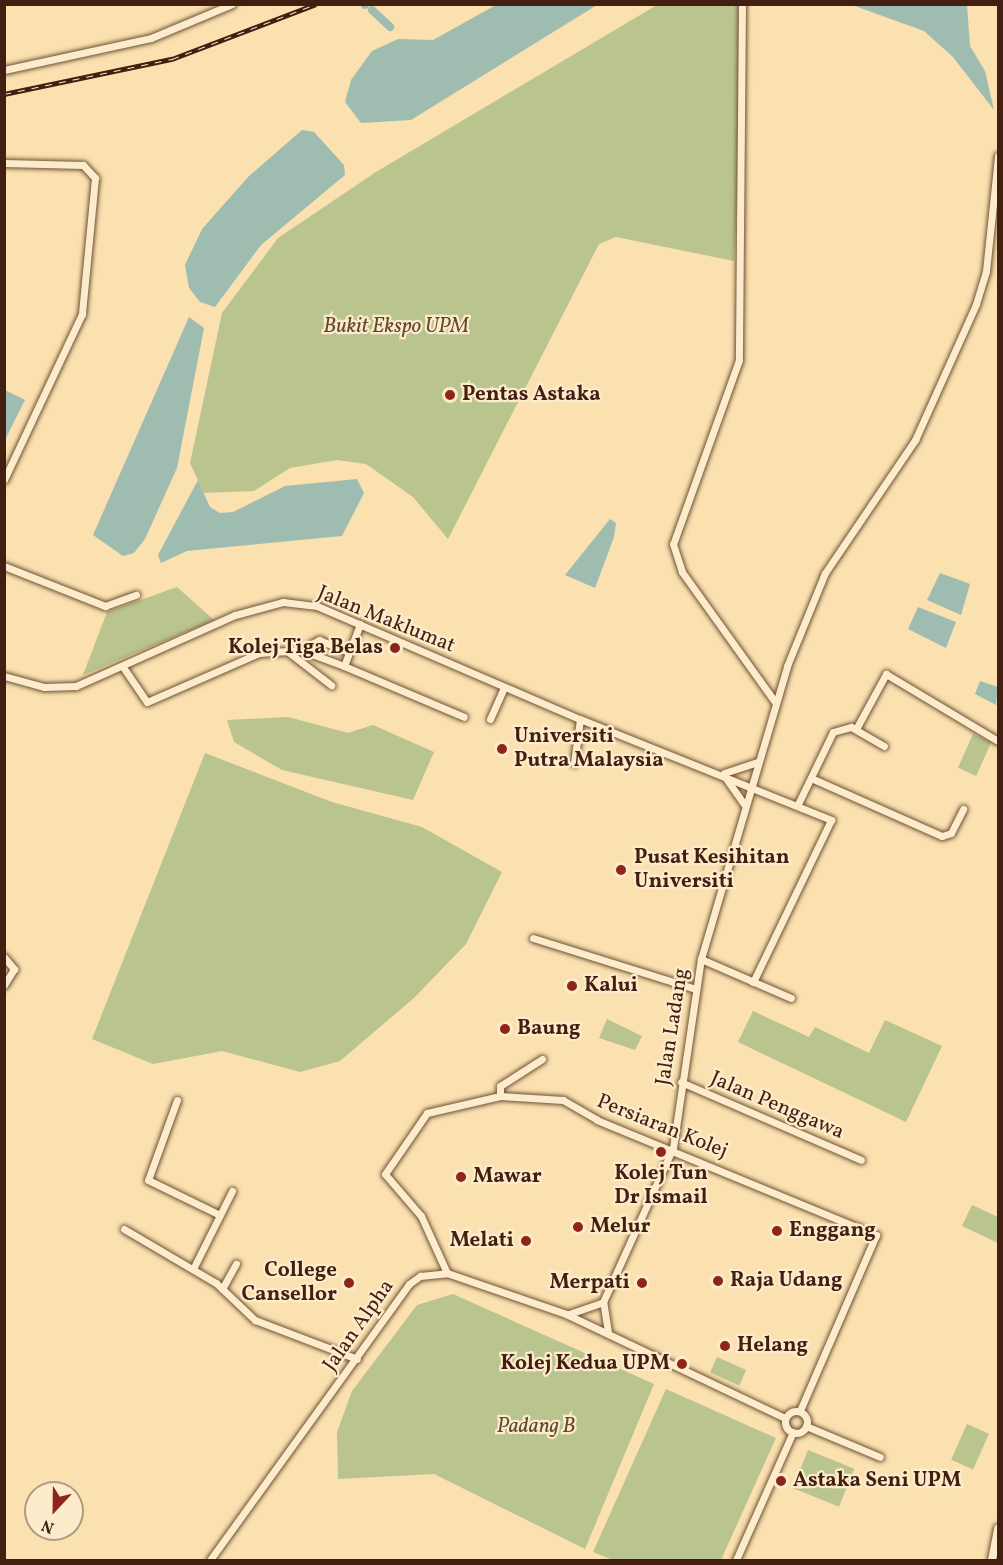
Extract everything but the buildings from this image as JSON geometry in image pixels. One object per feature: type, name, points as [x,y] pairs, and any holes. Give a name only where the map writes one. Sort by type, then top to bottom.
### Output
[{"type":"street","points":[[4,70],[151,38],[232,4]]},
{"type":"street","points":[[742,4],[739,360],[673,544],[682,572],[775,702]]},
{"type":"street","name":"Jalan Ladang","points":[[603,1302],[673,1148],[701,959],[775,702],[825,573],[915,440],[976,304],[986,271],[999,156]]},
{"type":"street","points":[[4,163],[82,165],[95,178],[82,314],[4,480]]},
{"type":"street","points":[[4,566],[105,606],[136,595]]},
{"type":"street","name":"Jalan Maklumat","points":[[4,676],[62,688],[123,667],[235,615],[283,602],[317,606],[580,719],[721,773],[831,820],[753,982]]},
{"type":"street","points":[[344,666],[360,624]]},
{"type":"street","points":[[302,650],[319,640],[349,652]]},
{"type":"street","points":[[123,667],[147,702],[259,653],[302,650],[464,717]]},
{"type":"street","points":[[287,651],[331,685]]},
{"type":"street","points":[[856,729],[886,674],[999,741]]},
{"type":"street","points":[[490,719],[504,687]]},
{"type":"street","points":[[574,763],[580,719]]},
{"type":"street","points":[[798,804],[833,732],[856,729],[884,746]]},
{"type":"street","points":[[721,773],[741,772],[757,762]]},
{"type":"street","points":[[721,773],[744,804]]},
{"type":"street","points":[[811,778],[942,836],[951,833],[963,809]]},
{"type":"street","points":[[533,938],[696,989]]},
{"type":"street","points":[[4,957],[14,969],[4,985]]},
{"type":"street","points":[[701,959],[791,998]]},
{"type":"street","points":[[500,1096],[500,1086],[542,1059]]},
{"type":"street","name":"Jalan Penggawa","points":[[681,1082],[861,1160]]},
{"type":"street","name":"Persiaran Kolej","points":[[447,1273],[421,1216],[385,1174],[427,1113],[500,1096],[553,1096],[597,1120],[673,1148],[876,1234],[800,1411]]},
{"type":"street","points":[[177,1100],[148,1180],[218,1214]]},
{"type":"street","points":[[194,1267],[218,1214],[232,1191]]},
{"type":"street","points":[[124,1229],[194,1267],[255,1320],[357,1359]]},
{"type":"street","points":[[222,1289],[236,1264]]},
{"type":"street","points":[[447,1273],[566,1314],[608,1332],[785,1418],[793,1432]]},
{"type":"street","name":"Jalan Alpha","points":[[210,1560],[409,1284],[447,1273]]},
{"type":"street","points":[[566,1314],[603,1302],[608,1332]]},
{"type":"street","points":[[785,1418],[800,1411],[806,1426],[880,1457]]},
{"type":"street","points":[[736,1560],[793,1432],[806,1426]]},
{"type":"street","points":[[992,1560],[999,1529]]},
{"type":"green space","name":"Bukit Ekspo UPM","points":[[657,5],[746,5],[734,261],[616,237],[599,244],[448,539],[413,497],[366,464],[337,460],[290,468],[254,491],[204,493],[190,463],[222,313],[278,238],[376,172]]},
{"type":"green space","points":[[177,587],[214,620],[83,675],[107,612]]},
{"type":"green space","points":[[288,717],[348,733],[373,725],[434,752],[413,800],[282,770],[234,742],[227,720]]},
{"type":"green space","points":[[973,734],[991,742],[976,776],[958,768]]},
{"type":"green space","points":[[205,753],[332,802],[422,827],[502,872],[466,944],[414,998],[340,1061],[300,1072],[222,1051],[153,1064],[92,1039]]},
{"type":"green space","points":[[753,1011],[809,1037],[815,1027],[869,1053],[885,1020],[942,1046],[906,1122],[738,1042]]},
{"type":"green space","points":[[607,1019],[642,1036],[635,1050],[599,1038]]},
{"type":"green space","points":[[972,1205],[998,1217],[998,1243],[962,1226]]},
{"type":"green space","name":"Padang B","points":[[453,1294],[654,1384],[585,1549],[434,1474],[338,1479],[337,1432],[352,1391],[417,1305]]},
{"type":"green space","points":[[717,1357],[746,1370],[739,1386],[710,1373]]},
{"type":"green space","points":[[666,1389],[776,1438],[721,1560],[613,1560],[593,1552]]},
{"type":"green space","points":[[967,1424],[989,1434],[973,1469],[951,1460]]},
{"type":"green space","points":[[808,1450],[854,1469],[839,1507],[793,1488]]},
{"type":"shaded area","points":[[496,5],[597,5],[411,120],[361,123],[345,102],[351,80],[372,51],[398,39],[433,40]]},
{"type":"shaded area","points":[[852,5],[967,5],[970,46],[985,71],[994,110],[953,57],[924,31]]},
{"type":"shaded area","points":[[302,130],[314,132],[344,165],[345,175],[261,245],[215,307],[200,302],[189,288],[185,265],[202,229],[249,176]]},
{"type":"shaded area","points":[[189,317],[204,328],[177,468],[145,539],[134,553],[123,556],[93,535]]},
{"type":"shaded area","points":[[5,390],[25,400],[5,440]]},
{"type":"shaded area","points":[[357,479],[364,493],[342,536],[187,551],[161,563],[158,555],[198,480],[210,507],[220,513],[233,512],[285,486]]},
{"type":"shaded area","points":[[610,519],[616,523],[614,537],[595,588],[565,575]]},
{"type":"shaded area","points":[[940,573],[970,584],[961,615],[927,600]]},
{"type":"shaded area","points":[[918,607],[956,622],[946,648],[908,629]]},
{"type":"shaded area","points":[[980,681],[998,687],[996,705],[975,694]]},
{"type":"waterway","points":[[372,10],[390,27]]},
{"type":"railway","points":[[4,94],[172,59],[316,4]]},
{"type":"place","name":"Pentas Astaka","points":[[450,395]]},
{"type":"place","name":"Kolej Tiga Belas","points":[[395,648]]},
{"type":"place","name":"Universiti Putra Malaysia","points":[[502,749]]},
{"type":"place","name":"Pusat Kesihitan Universiti","points":[[621,870]]},
{"type":"place","name":"Kalui","points":[[572,986]]},
{"type":"place","name":"Baung","points":[[505,1029]]},
{"type":"place","name":"Kolej Tun Dr Ismail","points":[[661,1152]]},
{"type":"place","name":"Mawar","points":[[461,1177]]},
{"type":"place","name":"Melur","points":[[578,1227]]},
{"type":"place","name":"Enggang","points":[[777,1231]]},
{"type":"place","name":"Melati","points":[[526,1241]]},
{"type":"place","name":"Raja Udang","points":[[718,1281]]},
{"type":"place","name":"College Cansellor","points":[[349,1283]]},
{"type":"place","name":"Merpati","points":[[642,1283]]},
{"type":"place","name":"Helang","points":[[725,1346]]},
{"type":"place","name":"Kolej Kedua UPM","points":[[682,1364]]},
{"type":"place","name":"Astaka Seni UPM","points":[[781,1481]]}]
